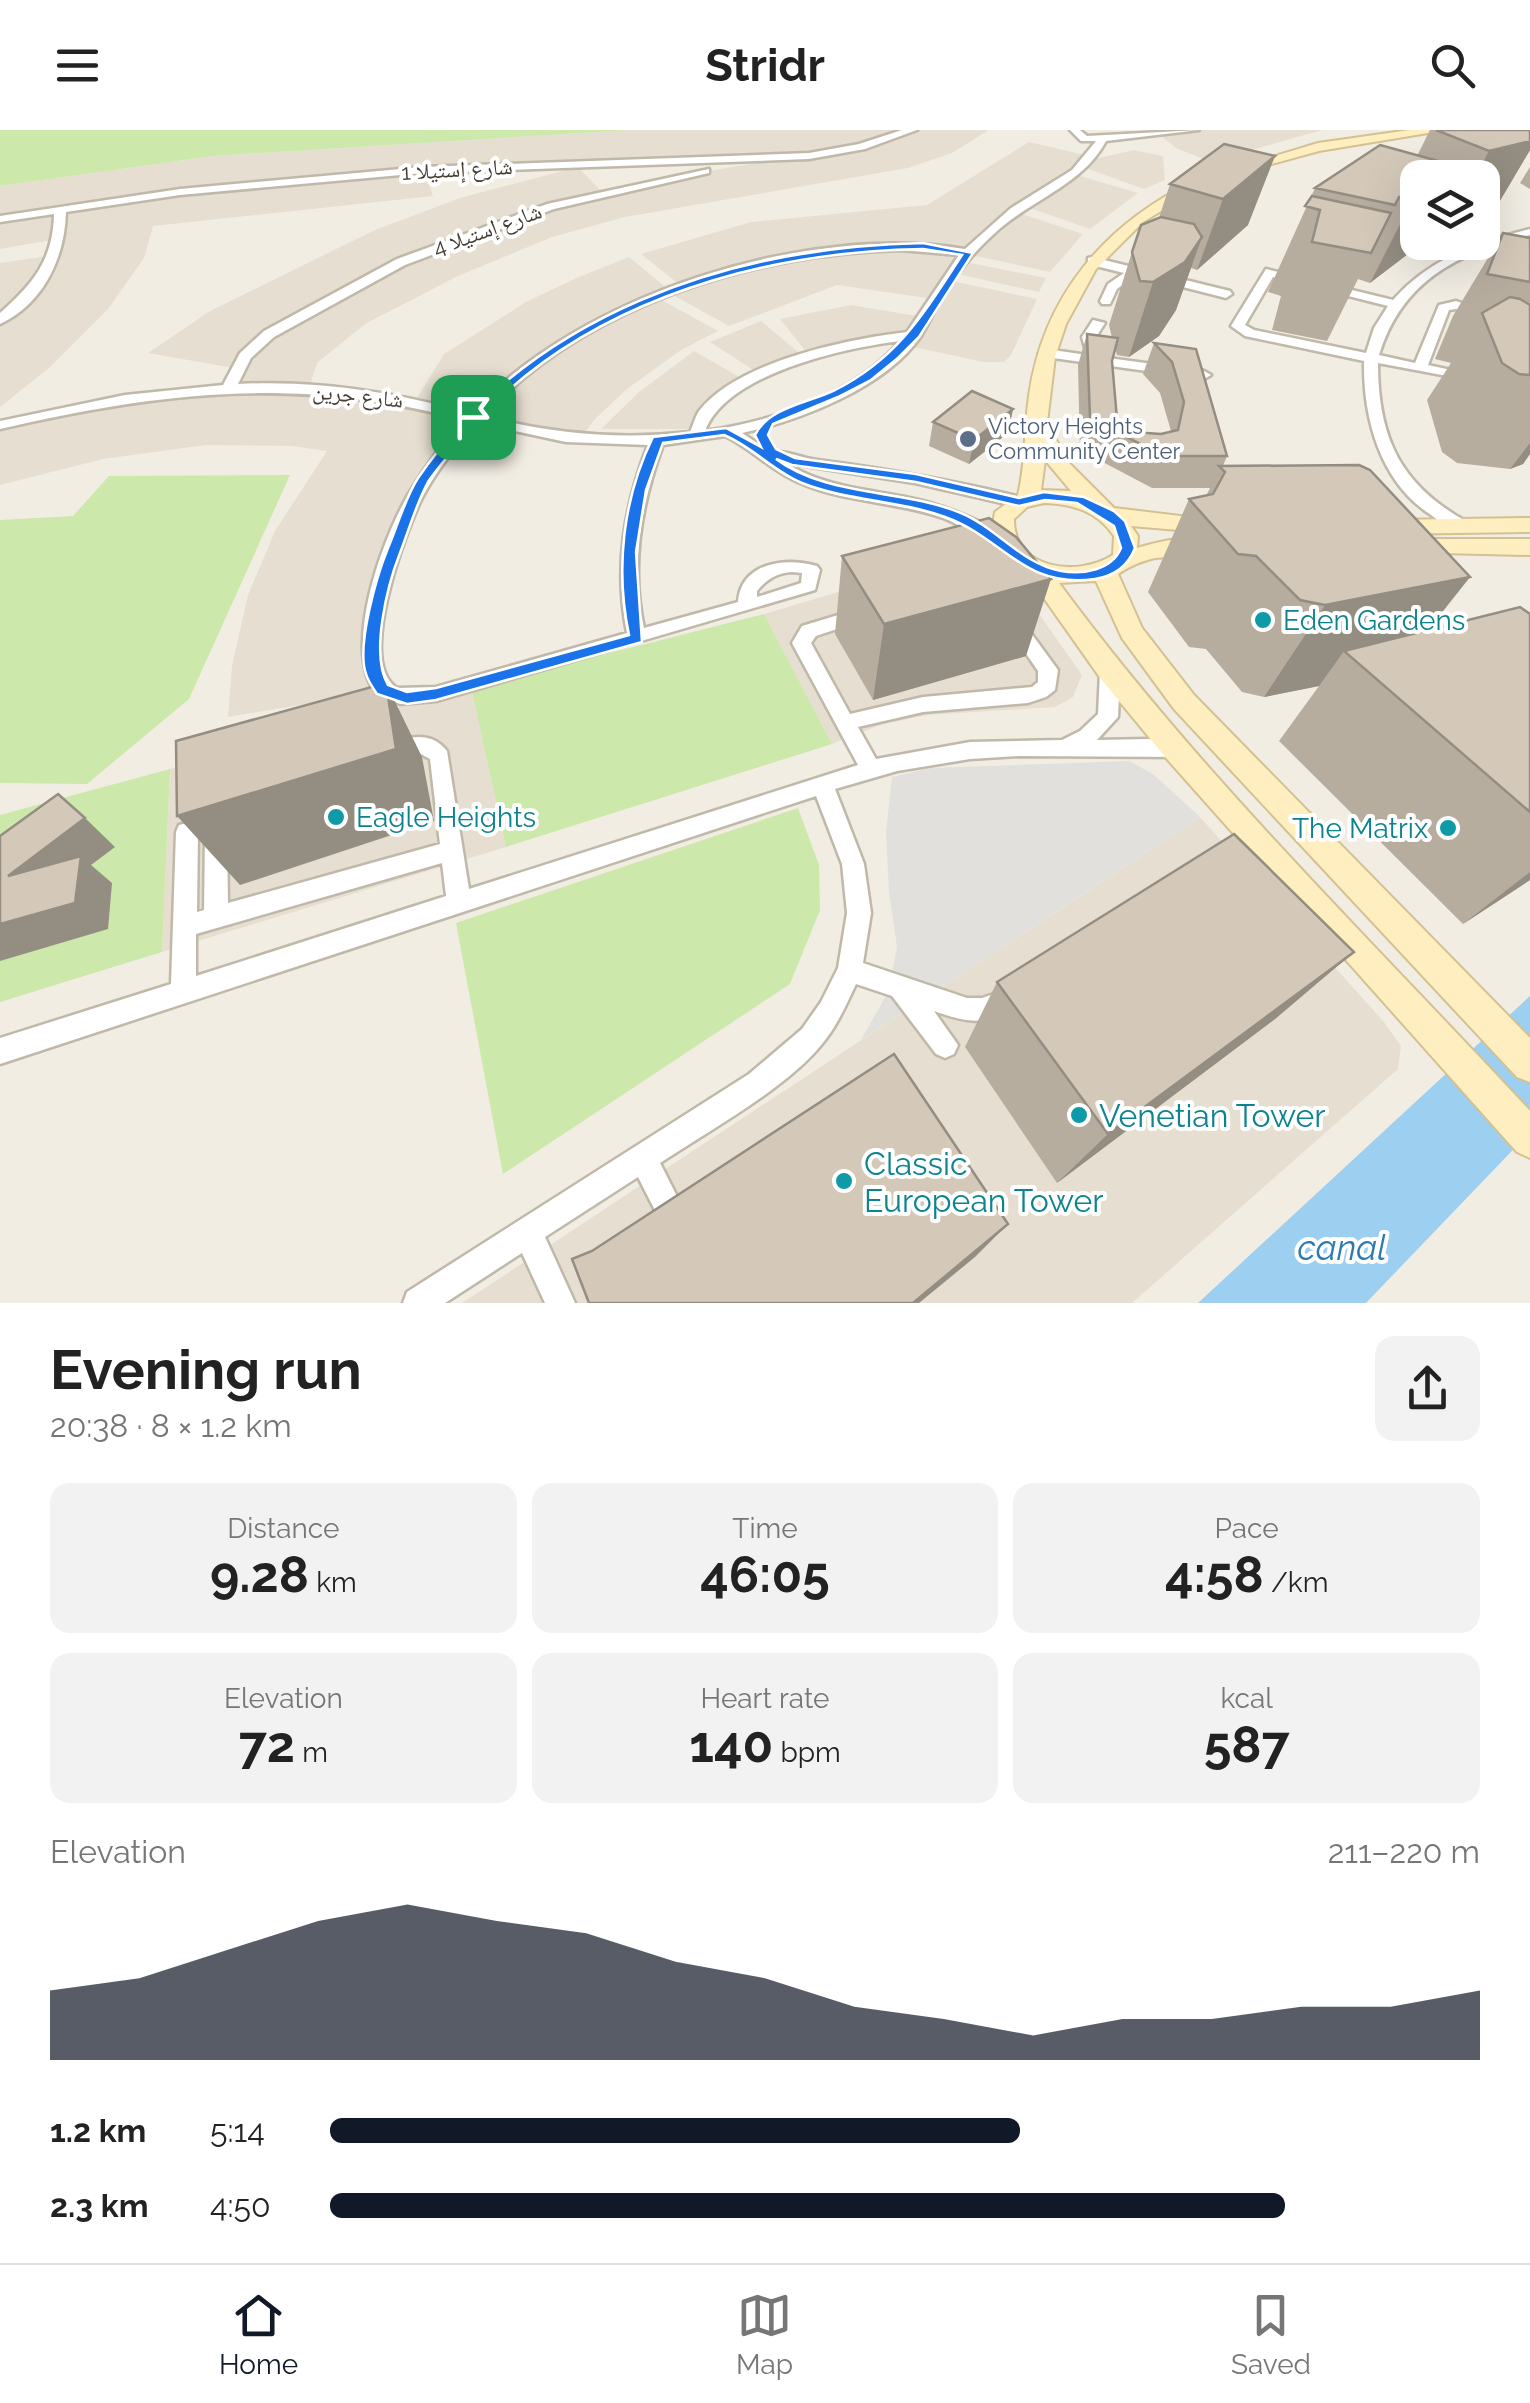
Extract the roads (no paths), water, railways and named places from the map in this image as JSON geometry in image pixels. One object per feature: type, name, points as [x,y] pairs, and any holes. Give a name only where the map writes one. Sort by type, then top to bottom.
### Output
[{"type":"main road","points":[[1439,130],[1318,146],[1218,176],[1145,213],[1092,261],[1064,304],[1046,352],[1037,412],[1034,475],[1024,500],[1003,517],[1002,536],[1007,547],[1036,569],[1110,672],[1177,751],[1530,1139]]},
{"type":"main road","points":[[1037,412],[1057,463],[1126,536],[1128,548],[1114,566]]},
{"type":"main road","points":[[1024,500],[1062,496],[1155,523],[1234,536],[1156,550],[1072,578],[1036,569]]},
{"type":"main road","points":[[1530,525],[1392,527],[1359,537],[1530,547]]},
{"type":"main road","points":[[1114,566],[1131,632],[1164,678],[1530,1064]]},
{"type":"street","name":"شارع إستيلا 1","points":[[0,218],[218,188],[448,168],[791,158],[861,147],[912,130]]},
{"type":"street","points":[[1075,130],[1084,139],[1090,159]]},
{"type":"street","points":[[1084,139],[1194,130]]},
{"type":"street","name":"شارع جرين","points":[[0,425],[117,400],[228,390],[358,392],[416,401],[552,436],[658,440],[768,422],[834,395],[866,378],[894,356],[915,334],[968,253],[1015,210],[1090,159],[1108,135]]},
{"type":"street","name":"شارع إستيلا 4","points":[[228,390],[246,356],[269,334],[372,276],[483,228],[602,192],[680,174],[791,158]]},
{"type":"street","points":[[582,163],[603,168],[612,177],[602,192]]},
{"type":"street","points":[[0,320],[52,265],[61,244],[60,209]]},
{"type":"street","points":[[1461,526],[1409,493],[1378,429],[1368,379],[1376,335],[1394,304],[1419,280],[1461,254],[1530,232]]},
{"type":"street","points":[[748,606],[422,697],[394,695],[376,682],[372,648],[394,543],[422,482],[473,417],[510,381],[556,348],[619,312],[690,284],[775,262],[878,247],[923,246],[968,253]]},
{"type":"street","points":[[1092,261],[1226,294]]},
{"type":"street","points":[[1106,301],[1112,287],[1134,272]]},
{"type":"street","points":[[1394,304],[1270,272],[1238,324],[1246,332],[1493,384]]},
{"type":"street","points":[[1420,368],[1447,306],[1463,306],[1496,316]]},
{"type":"street","points":[[1094,358],[1089,337],[1098,323]]},
{"type":"street","points":[[696,436],[701,417],[717,401],[803,359],[854,343],[915,334]]},
{"type":"street","points":[[854,343],[894,356]]},
{"type":"street","points":[[1046,352],[1204,375]]},
{"type":"street","points":[[717,401],[734,430],[796,476],[918,503],[982,528],[1007,547]]},
{"type":"street","points":[[768,422],[762,435],[772,452],[781,457],[1024,500]]},
{"type":"street","points":[[637,638],[629,602],[629,552],[639,490],[658,440]]},
{"type":"street","points":[[846,490],[845,478],[854,467]]},
{"type":"street","points":[[1392,527],[1409,493]]},
{"type":"street","points":[[871,768],[801,640],[809,631],[884,607]]},
{"type":"street","points":[[845,723],[920,703],[1026,696],[1043,691],[1048,685],[1048,670],[1002,608]]},
{"type":"street","points":[[1053,746],[1087,738],[1100,728],[1108,716],[1110,672]]},
{"type":"street","points":[[0,1051],[871,768],[978,747],[1085,748],[1130,743],[1177,751]]},
{"type":"street","points":[[376,755],[422,744],[437,750],[459,904]]},
{"type":"street","points":[[418,1303],[787,1062],[830,1011],[850,970],[857,941],[858,888],[823,784]]},
{"type":"street","points":[[216,917],[217,809]]},
{"type":"street","points":[[183,991],[187,832]]},
{"type":"street","points":[[185,926],[452,850]]},
{"type":"street","points":[[850,970],[968,1010],[996,1006],[1023,990]]},
{"type":"street","points":[[900,988],[945,1045]]},
{"type":"street","points":[[642,1157],[682,1213],[646,1237]]},
{"type":"street","points":[[528,1232],[560,1303]]},
{"type":"water","name":"canal","points":[[1530,996],[1530,1132],[1366,1303],[1198,1303]]},
{"type":"place","name":"Victory Heights Community Center","points":[[968,439]]},
{"type":"place","name":"Eden Gardens","points":[[1263,620]]},
{"type":"place","name":"Eagle Heights","points":[[336,817]]},
{"type":"place","name":"The Matrix","points":[[1448,828]]},
{"type":"place","name":"Venetian Tower","points":[[1079,1115]]},
{"type":"place","name":"Classic European Tower","points":[[844,1181]]}]
